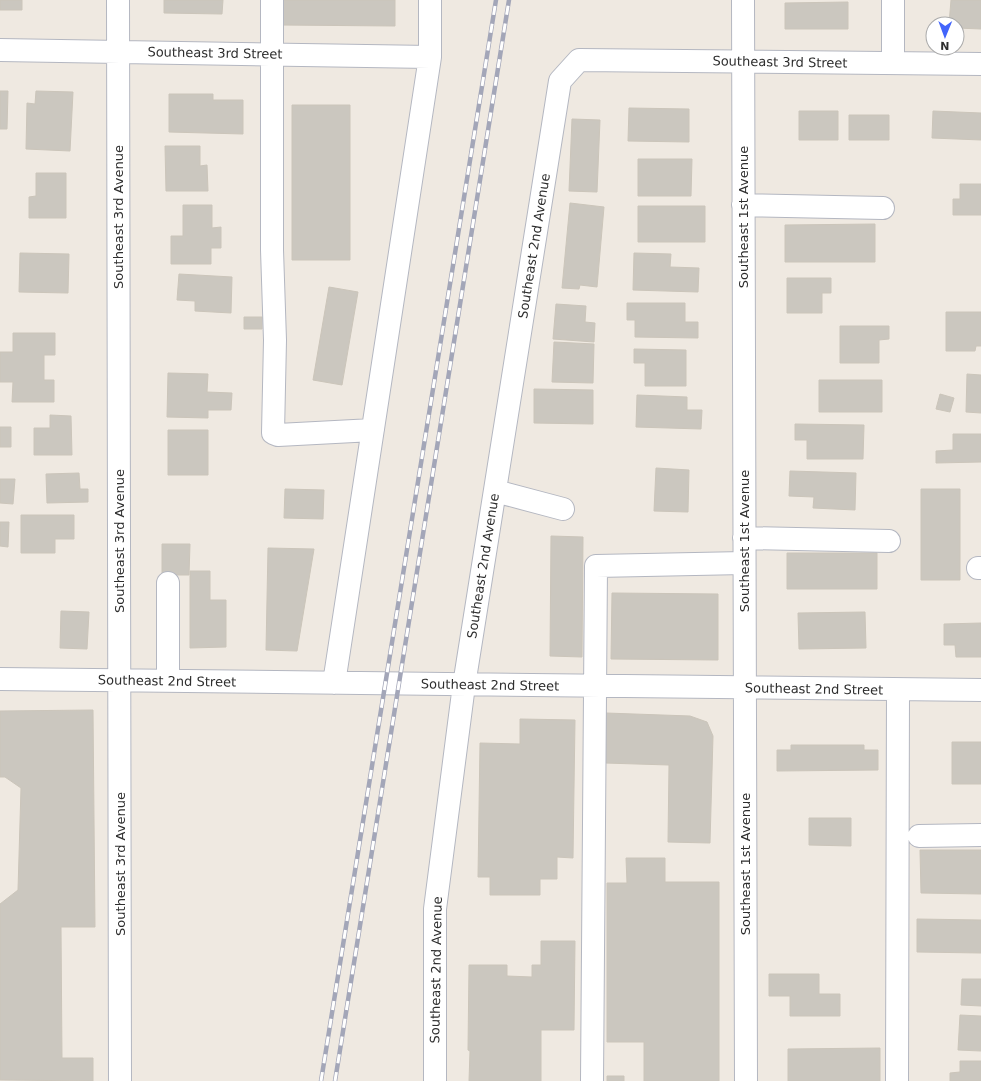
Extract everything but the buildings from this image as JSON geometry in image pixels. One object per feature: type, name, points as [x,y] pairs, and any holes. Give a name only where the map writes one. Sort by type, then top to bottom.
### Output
[{"type":"street","name":"Southeast 3rd Avenue","points":[[118,0],[120,1081]]},
{"type":"street","points":[[272,0],[272,250],[275,340],[273,433],[278,435],[373,430]]},
{"type":"street","points":[[334,683],[430,57],[430,0]]},
{"type":"street","name":"Southeast 1st Avenue","points":[[743,0],[746,1081]]},
{"type":"street","points":[[893,0],[893,63]]},
{"type":"street","name":"Southeast 3rd Street","points":[[0,50],[430,57]]},
{"type":"street","name":"Southeast 3rd Street","points":[[579,60],[981,64]]},
{"type":"street","name":"Southeast 2nd Avenue","points":[[434,1081],[435,909],[464,685],[560,81],[579,60]]},
{"type":"street","points":[[743,205],[883,208]]},
{"type":"street","points":[[495,491],[563,509]]},
{"type":"street","points":[[744,538],[889,541]]},
{"type":"street","points":[[592,1081],[596,566],[744,563]]},
{"type":"street","points":[[168,583],[168,681]]},
{"type":"street","name":"Southeast 2nd Street","points":[[0,679],[981,690]]},
{"type":"street","points":[[897,1081],[898,690]]},
{"type":"street","points":[[919,836],[981,835]]},
{"type":"railway","points":[[321,1081],[496,0]]},
{"type":"railway","points":[[335,1081],[509,0]]}]
